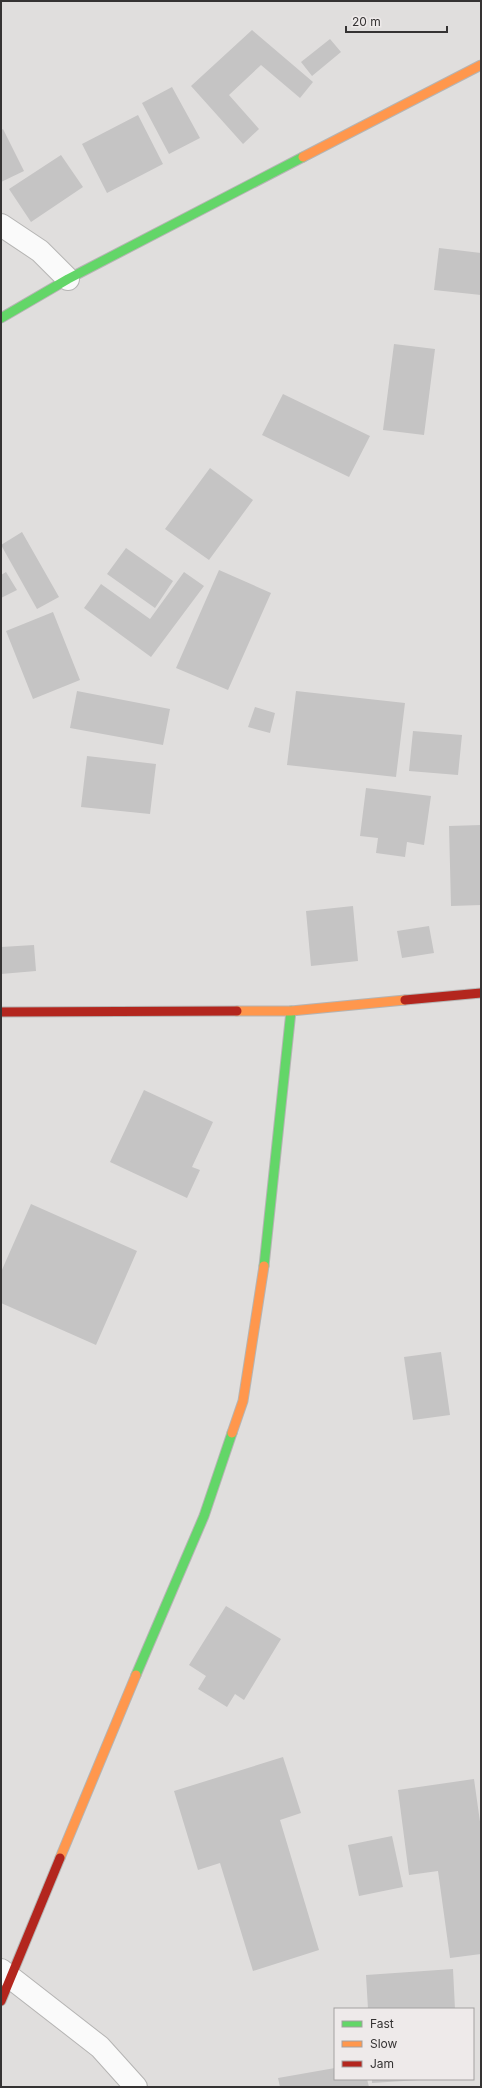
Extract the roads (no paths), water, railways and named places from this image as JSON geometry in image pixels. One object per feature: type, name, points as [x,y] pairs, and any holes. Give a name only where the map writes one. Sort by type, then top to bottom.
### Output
[{"type":"street","points":[[1,318],[68,279],[481,65]]},
{"type":"street","points":[[1,225],[40,251],[68,279]]},
{"type":"street","points":[[1,1012],[291,1011],[481,993]]},
{"type":"street","points":[[1,2001],[5,1974],[204,1516],[243,1401],[263,1274],[291,1011]]},
{"type":"street","points":[[5,1974],[100,2047],[136,2087]]}]
